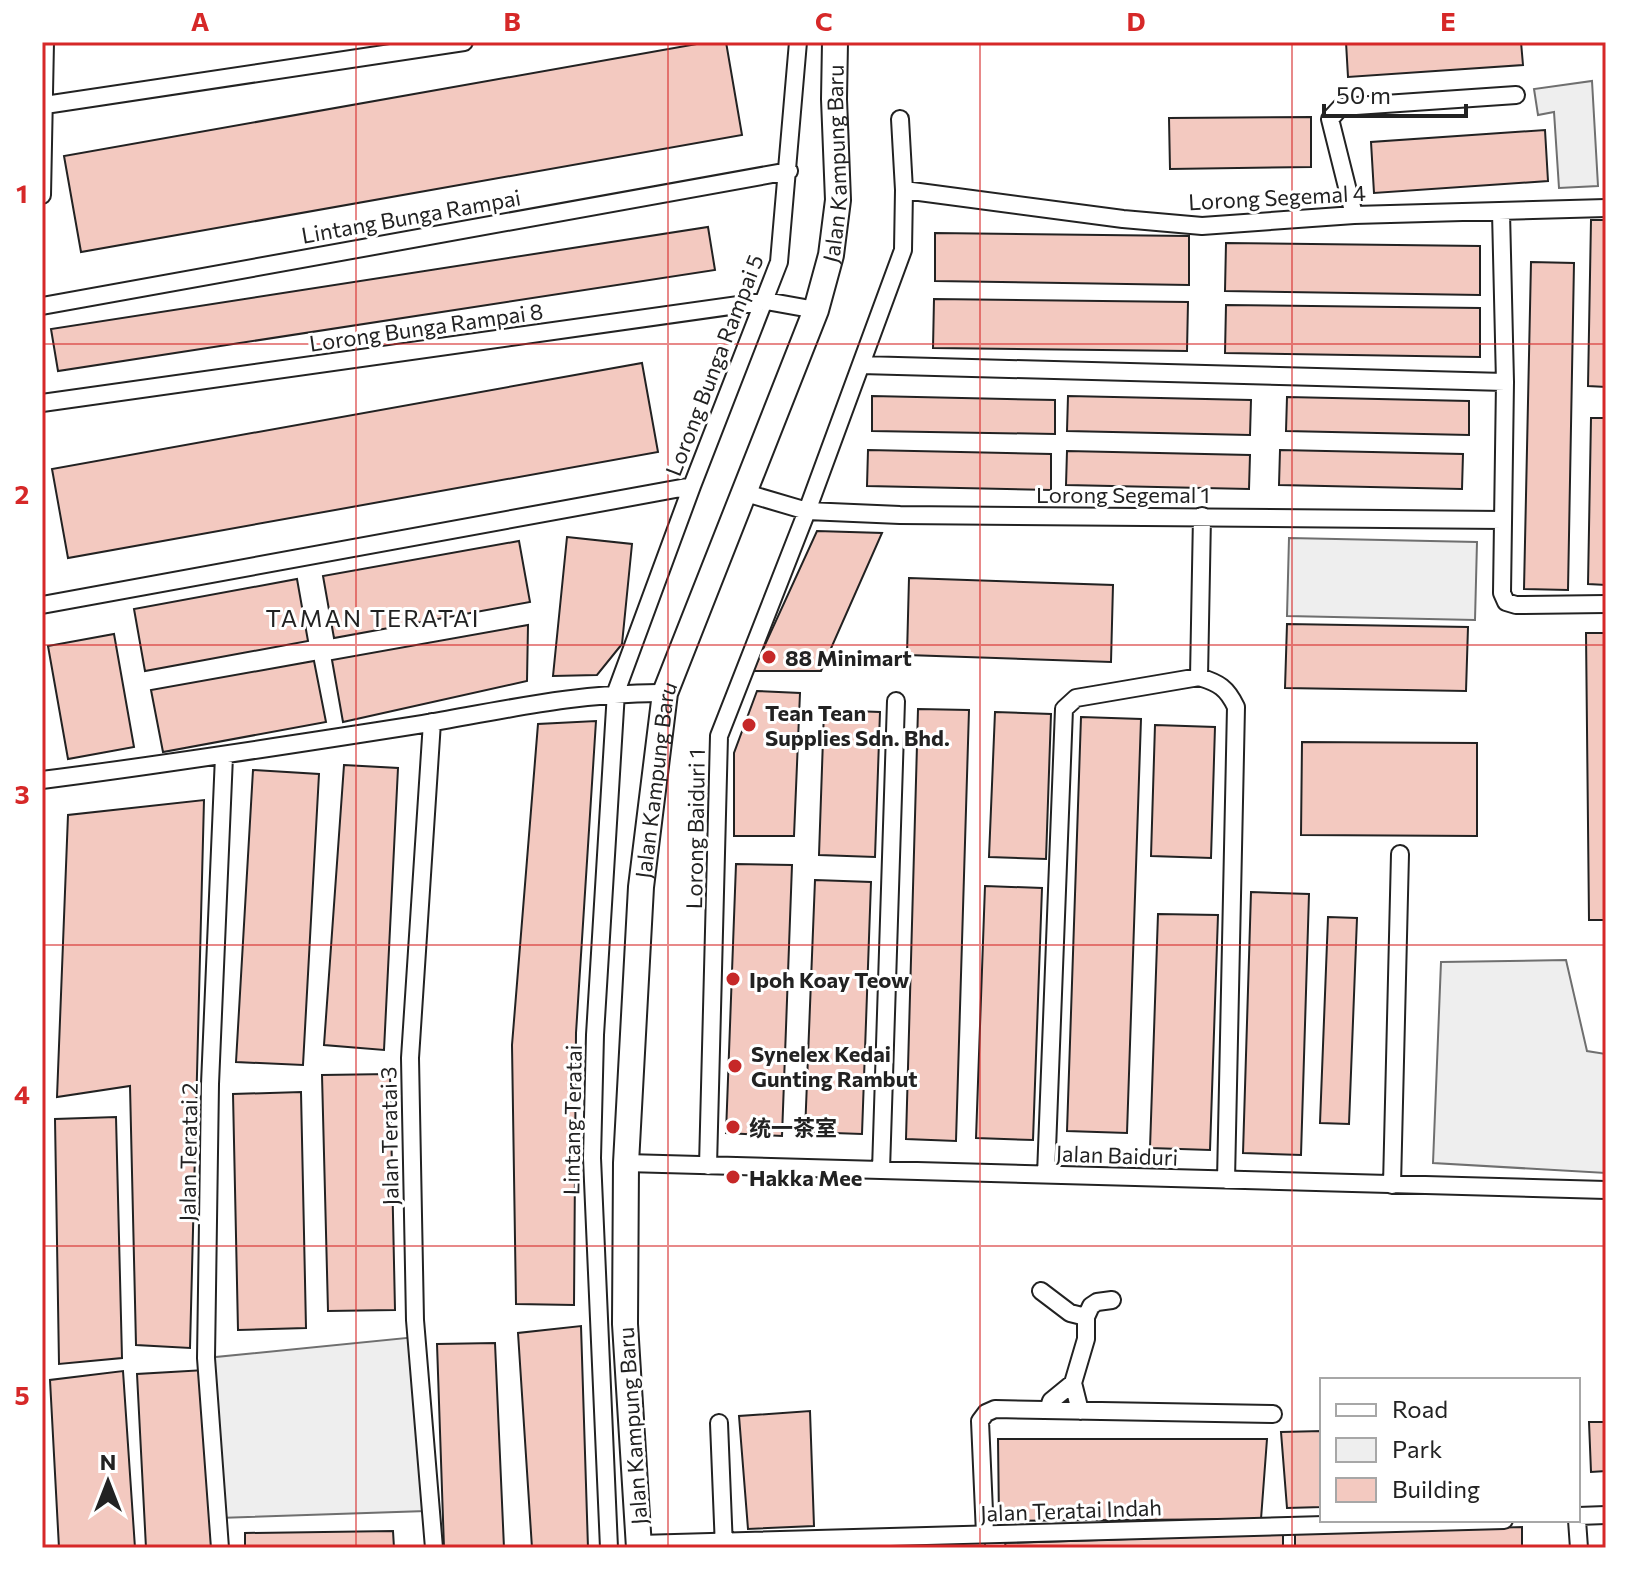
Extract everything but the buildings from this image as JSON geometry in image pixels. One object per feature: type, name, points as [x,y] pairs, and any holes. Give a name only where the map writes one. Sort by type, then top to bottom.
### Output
[{"type":"street","points":[[42,195],[45,42]]},
{"type":"street","points":[[45,105],[464,42]]},
{"type":"street","name":"Lorong Bunga Rampai 5","points":[[616,692],[779,262],[798,42]]},
{"type":"street","name":"Jalan Kampung Baru","points":[[639,1546],[625,1324],[626,1163],[641,887],[665,693],[816,310],[831,255],[838,200],[835,42]]},
{"type":"street","points":[[1354,215],[1330,119],[1341,107],[1516,95]]},
{"type":"street","points":[[807,511],[903,250],[900,119]]},
{"type":"street","name":"Lintang Bunga Rampai","points":[[42,306],[789,171]]},
{"type":"street","name":"Lorong Segemal 4","points":[[904,190],[1123,219],[1202,226],[1354,215],[1606,208]]},
{"type":"street","points":[[1501,212],[1505,382],[1502,593],[1506,602],[1516,605],[1606,604]]},
{"type":"street","name":"Lorong Bunga Rampai 8","points":[[42,403],[766,301],[816,310]]},
{"type":"street","points":[[861,365],[1505,382]]},
{"type":"street","points":[[42,605],[692,486]]},
{"type":"street","name":"Lorong Segemal 1","points":[[746,493],[807,511],[927,516],[1503,520]]},
{"type":"street","name":"Lorong Baiduri 1","points":[[708,1166],[719,736],[807,511]]},
{"type":"street","points":[[1199,677],[1202,516]]},
{"type":"street","points":[[1046,1175],[1064,709],[1076,698],[1199,677],[1218,683],[1229,692],[1236,707],[1226,1180]]},
{"type":"street","points":[[42,780],[224,756],[616,692],[665,693]]},
{"type":"street","name":"Lintang Teratai","points":[[609,1548],[592,1158],[598,989],[616,692]]},
{"type":"street","points":[[881,1170],[896,701]]},
{"type":"street","name":"Jalan Teratai 3","points":[[432,722],[410,1058],[415,1320],[434,1548]]},
{"type":"street","name":"Jalan Teratai 2","points":[[220,1548],[206,1358],[210,1084],[224,756]]},
{"type":"street","points":[[1392,1185],[1400,854]]},
{"type":"street","name":"Jalan Baiduri","points":[[626,1163],[1606,1190]]},
{"type":"street","points":[[1041,1291],[1070,1313],[1086,1317]]},
{"type":"street","points":[[1080,1411],[1073,1383],[1086,1339],[1086,1317],[1091,1306],[1097,1302],[1112,1300]]},
{"type":"street","points":[[1048,1410],[1051,1401],[1073,1383]]},
{"type":"street","points":[[985,1534],[980,1421],[986,1413],[995,1409],[1273,1414]]},
{"type":"street","points":[[719,1423],[724,1545]]},
{"type":"street","points":[[1580,1518],[1606,1515]]},
{"type":"street","name":"Jalan Teratai Indah","points":[[639,1546],[1430,1522]]},
{"type":"street","points":[[1577,1522],[1579,1548]]},
{"type":"green space","points":[[1592,81],[1598,186],[1559,188],[1554,112],[1538,115],[1534,89]]},
{"type":"green space","points":[[1289,538],[1477,542],[1475,620],[1287,616]]},
{"type":"green space","points":[[1566,960],[1587,1051],[1606,1054],[1606,1173],[1433,1163],[1441,962]]},
{"type":"green space","points":[[416,1337],[426,1511],[218,1518],[206,1358]]},
{"type":"place","name":"88 Minimart","points":[[769,657]]},
{"type":"place","name":"Tean Tean Supplies Sdn. Bhd.","points":[[749,725]]},
{"type":"place","name":"Ipoh Koay Teow","points":[[733,979]]},
{"type":"place","name":"Synelex Kedai Gunting Rambut","points":[[735,1066]]},
{"type":"place","name":"统一茶室","points":[[733,1127]]},
{"type":"place","name":"Hakka Mee","points":[[733,1177]]},
{"type":"district","name":"TAMAN TERATAI","points":[[373,617]]}]
